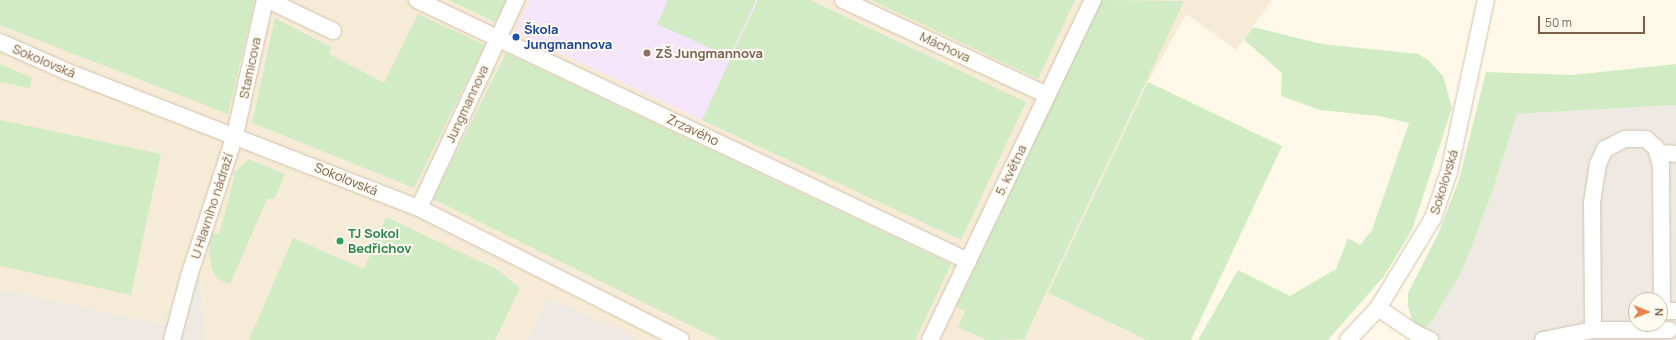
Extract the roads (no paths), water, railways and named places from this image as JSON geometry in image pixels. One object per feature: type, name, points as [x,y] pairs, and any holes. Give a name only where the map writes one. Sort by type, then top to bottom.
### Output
[{"type":"street","name":"Stamicova","points":[[235,135],[265,0]]},
{"type":"street","points":[[268,0],[333,31]]},
{"type":"street","name":"Zrzavého","points":[[417,0],[968,261]]},
{"type":"street","name":"Jungmannova","points":[[419,208],[516,0]]},
{"type":"street","name":"Máchova","points":[[843,0],[1047,95]]},
{"type":"street","name":"5. května","points":[[930,340],[1093,0]]},
{"type":"street","name":"Sokolovská","points":[[1348,340],[1378,308],[1433,218],[1447,179],[1486,0]]},
{"type":"street","name":"Sokolovská","points":[[0,42],[68,72],[235,135],[419,208],[681,340]]},
{"type":"street","name":"U Hlavního nádraží","points":[[172,340],[189,276],[235,135]]},
{"type":"street","points":[[1593,330],[1592,202],[1598,164],[1605,149],[1625,140],[1646,139],[1656,148],[1658,153],[1661,165],[1662,306],[1668,311],[1676,311]]},
{"type":"street","points":[[1658,153],[1676,154]]},
{"type":"street","points":[[1378,308],[1415,333],[1430,340]]},
{"type":"street","points":[[1543,340],[1593,330],[1669,330]]},
{"type":"place","name":"Škola Jungmannova","points":[[516,37]]},
{"type":"place","name":"ZŠ Jungmannova","points":[[647,53]]},
{"type":"place","name":"TJ Sokol Bedřichov","points":[[340,241]]}]
